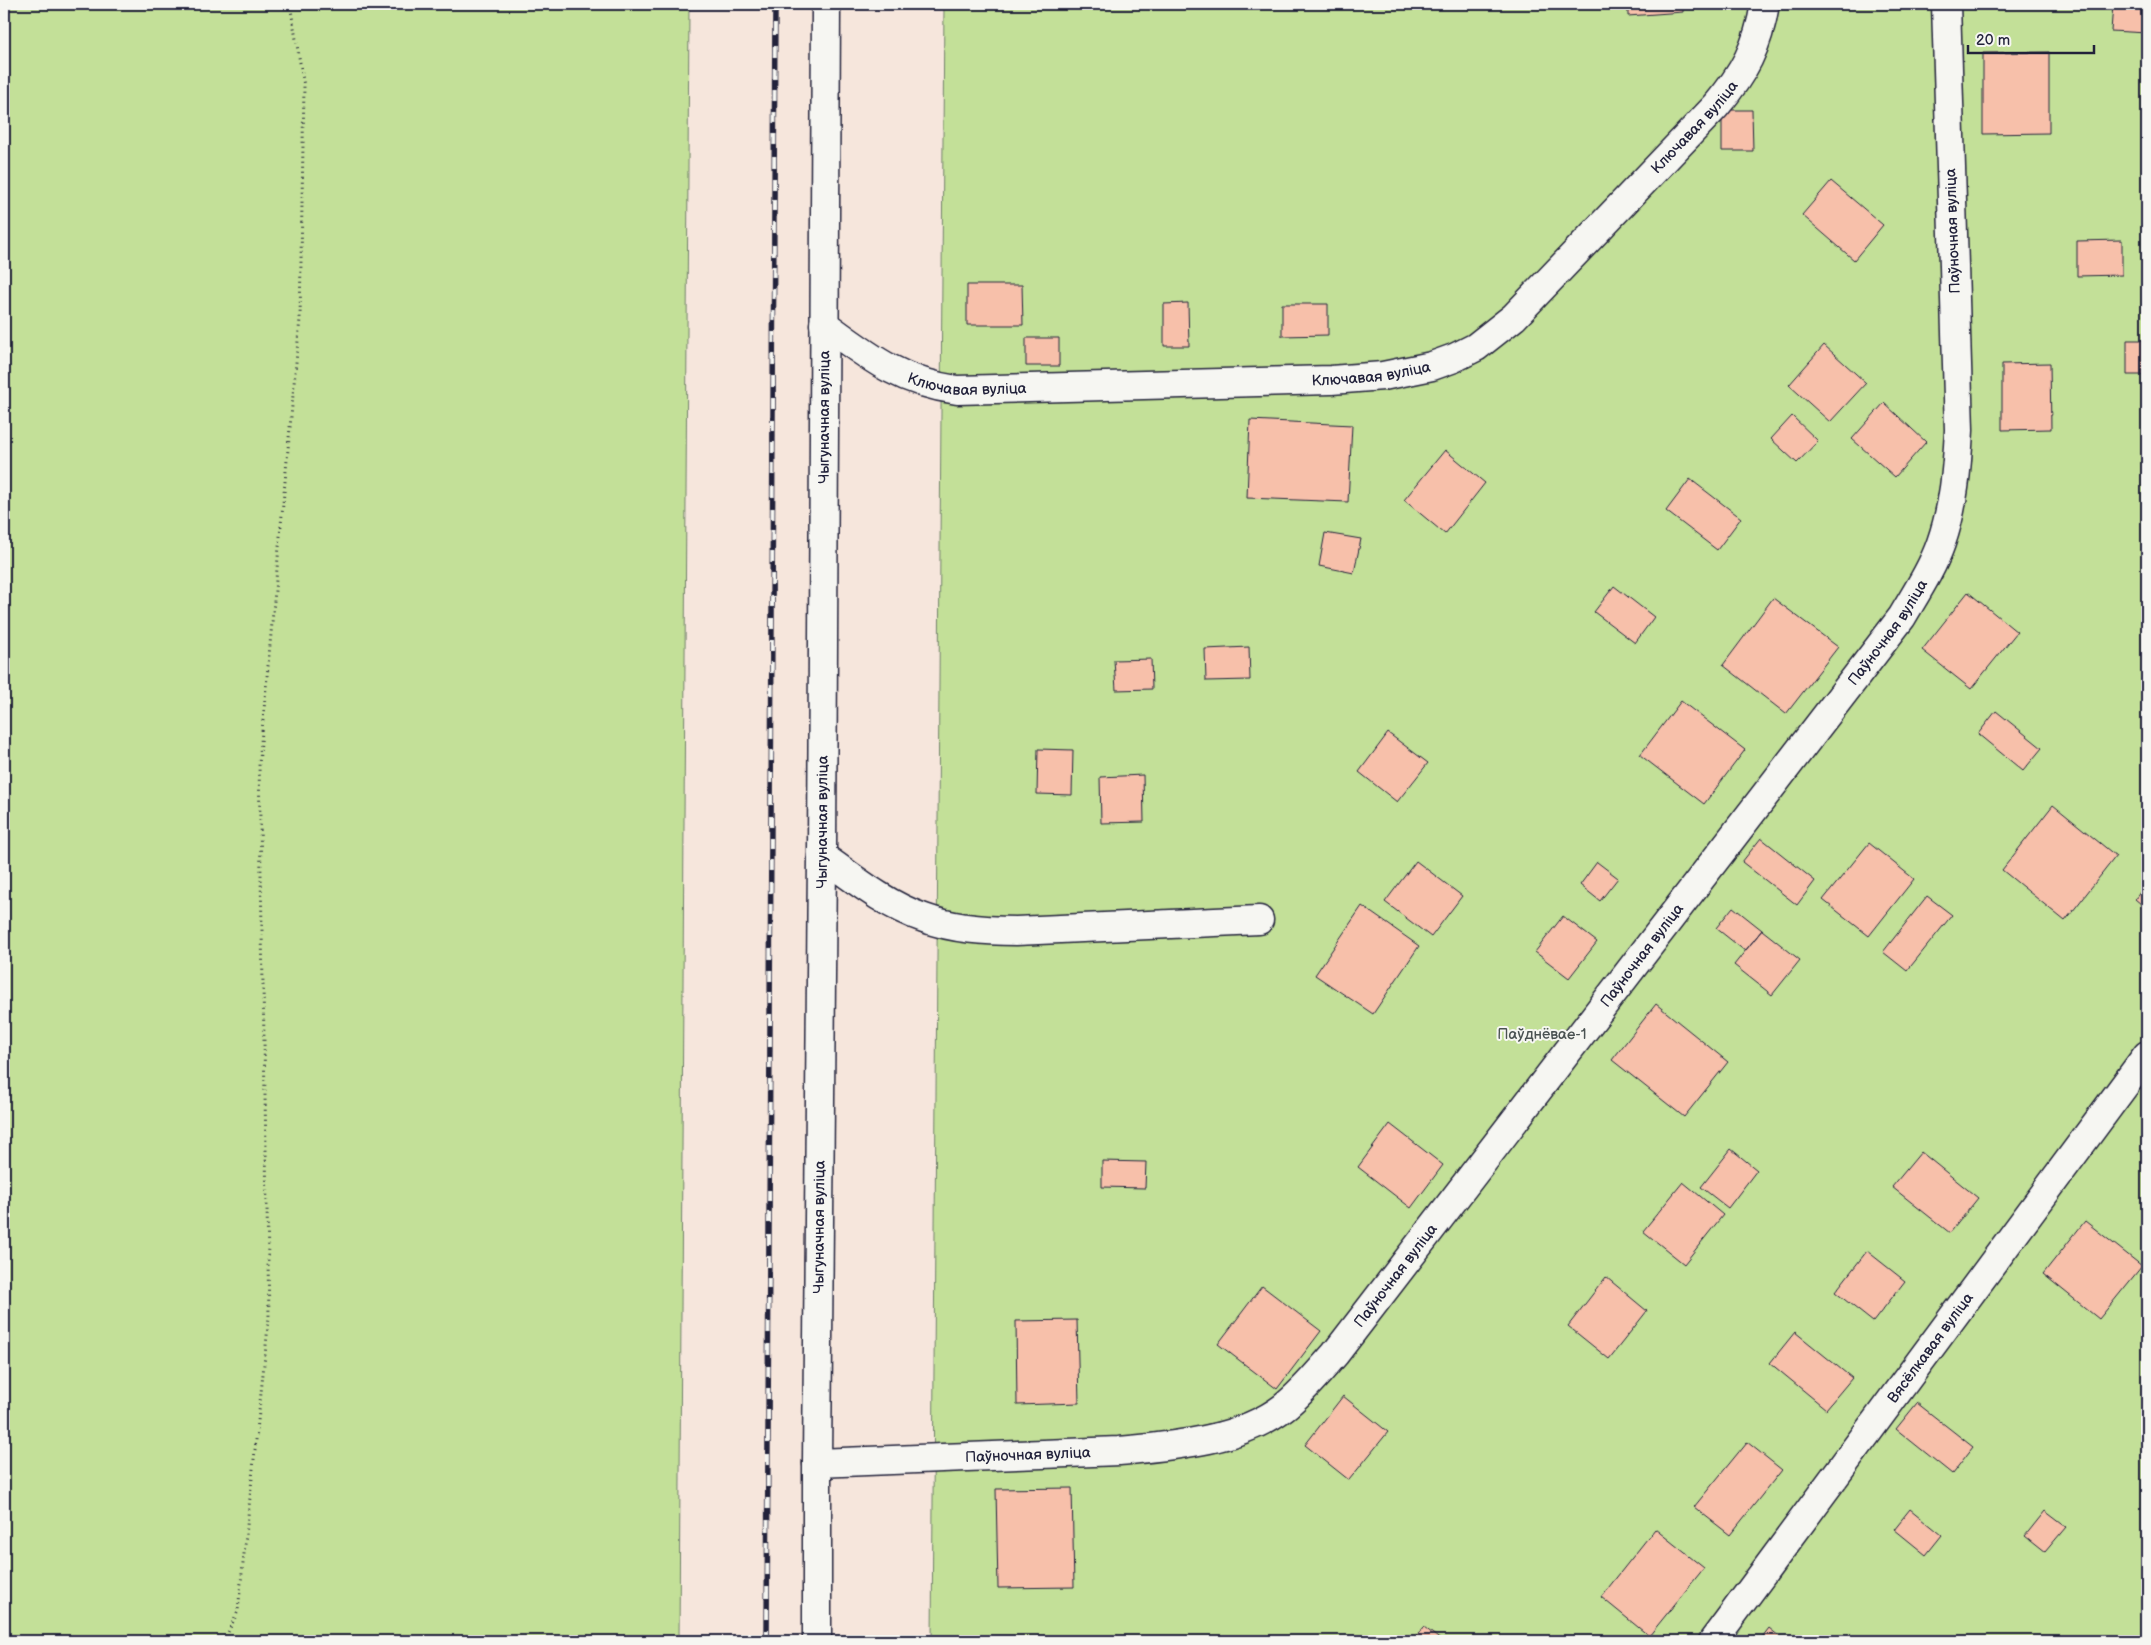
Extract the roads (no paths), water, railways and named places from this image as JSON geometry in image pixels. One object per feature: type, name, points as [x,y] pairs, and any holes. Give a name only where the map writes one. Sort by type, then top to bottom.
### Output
[{"type":"lane","name":"Чыгуначная вуліца","points":[[817,1641],[816,1463],[822,856],[826,4]]},
{"type":"lane","name":"Ключавая вуліца","points":[[824,324],[883,366],[907,379],[932,387],[957,390],[1339,380],[1383,376],[1432,366],[1476,346],[1514,317],[1716,106],[1747,65],[1755,46],[1765,4]]},
{"type":"lane","name":"Паўночная вуліца","points":[[816,1463],[1119,1451],[1162,1447],[1207,1439],[1250,1426],[1283,1407],[1310,1382],[1341,1346],[1902,617],[1925,579],[1941,543],[1952,504],[1959,430],[1946,4]]},
{"type":"lane","points":[[822,856],[897,906],[924,918],[964,928],[987,931],[1016,931],[1260,920]]},
{"type":"lane","name":"Вясёлкавая вуліца","points":[[1713,1641],[2147,1055]]},
{"type":"railway","points":[[767,1641],[775,4]]},
{"type":"park label","name":"Паўднёвае-1","points":[[1542,1034]]}]
